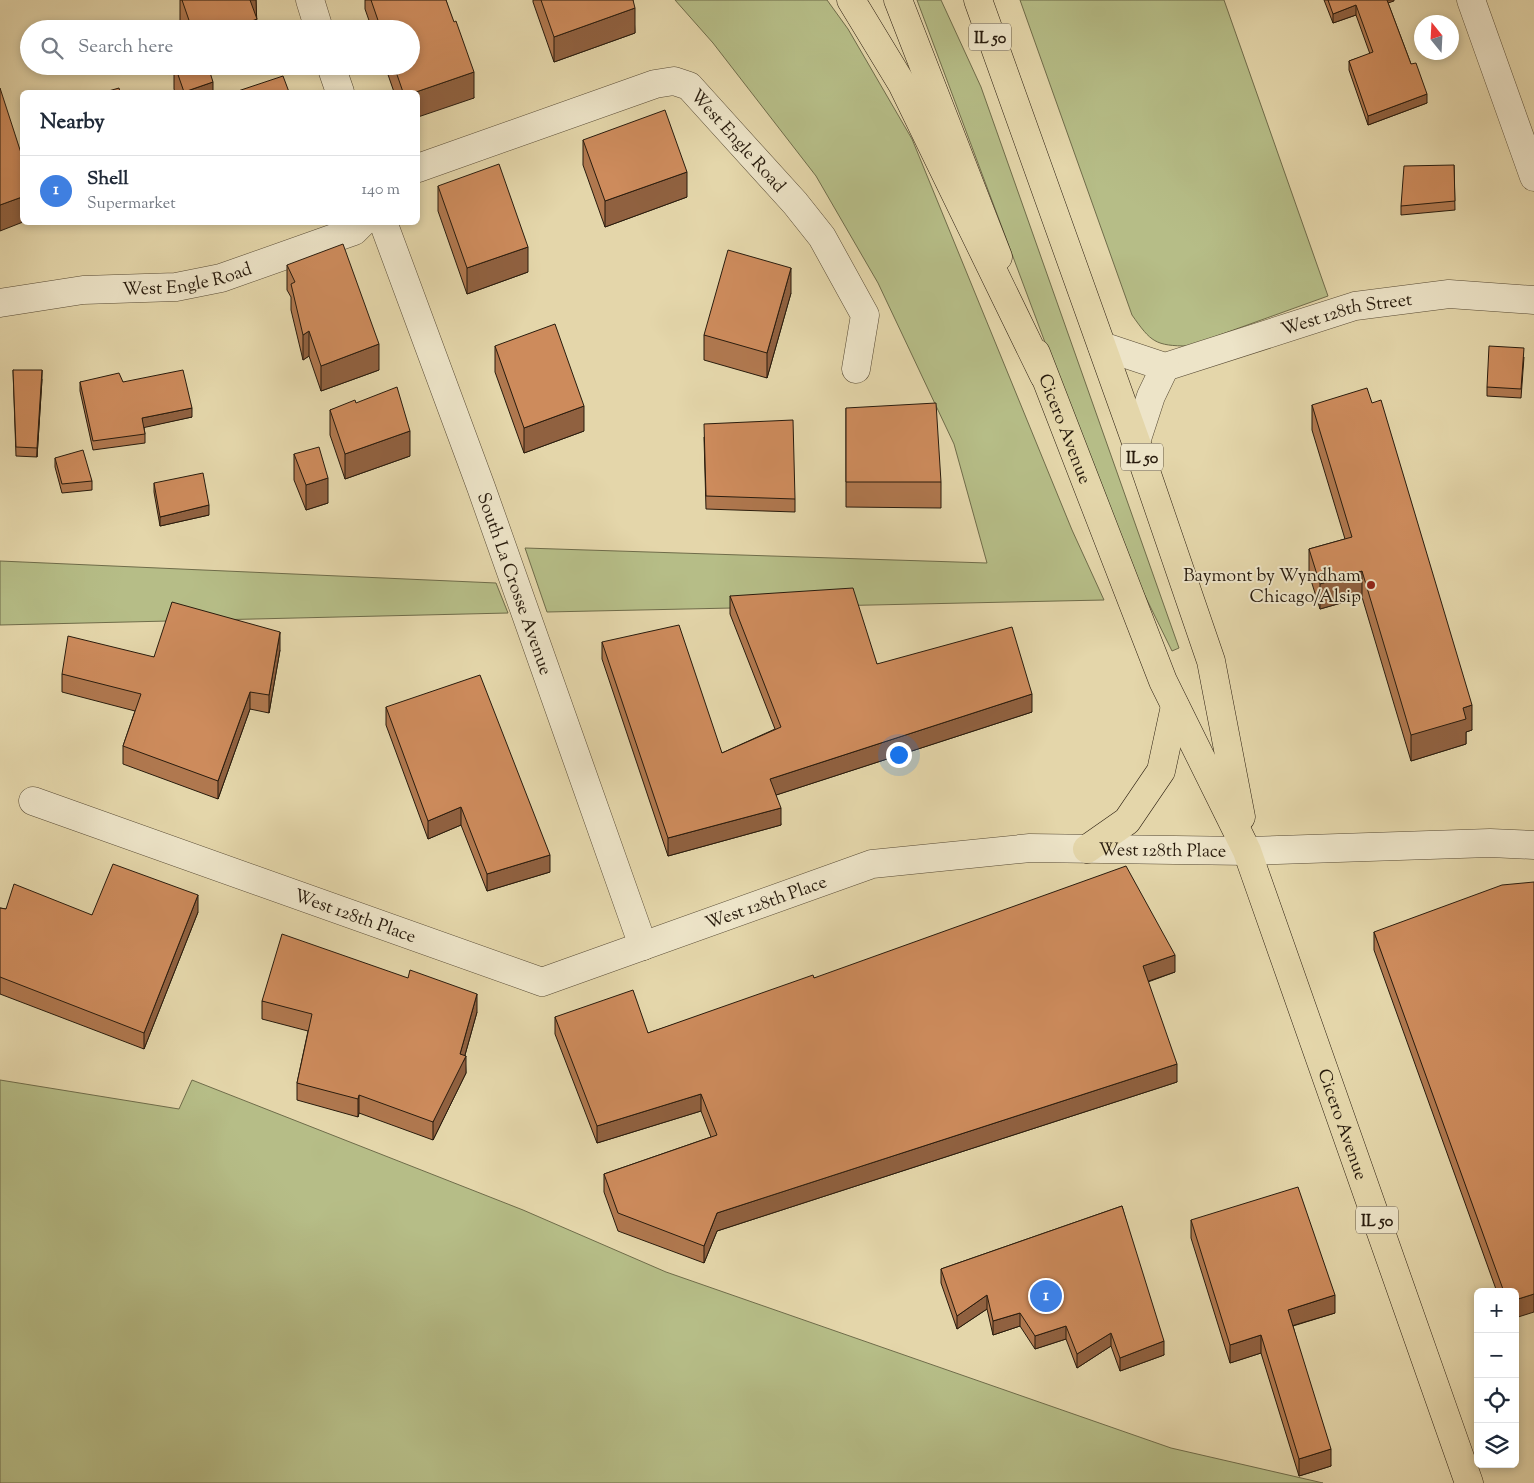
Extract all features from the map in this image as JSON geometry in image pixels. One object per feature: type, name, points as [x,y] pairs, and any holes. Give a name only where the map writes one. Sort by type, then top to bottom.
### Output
[{"type":"main road","points":[[851,0],[902,84],[1044,376]]},
{"type":"main road","name":"Cicero Avenue","points":[[898,0],[1163,681],[1247,850],[1469,1483]]},
{"type":"main road","name":"Cicero Avenue","points":[[978,0],[1136,442],[1211,661],[1247,850]]},
{"type":"main road","points":[[1087,849],[1127,821],[1161,771],[1176,706]]},
{"type":"street","points":[[310,0],[316,20]]},
{"type":"street","points":[[1471,0],[1534,177]]},
{"type":"street","points":[[334,75],[339,90]]},
{"type":"street","name":"West Engle Road","points":[[420,167],[655,84],[674,81],[689,86],[795,203],[822,237],[865,315],[856,369]]},
{"type":"street","name":"West Engle Road","points":[[0,303],[83,290],[176,287],[212,280],[354,231],[360,225]]},
{"type":"street","name":"South La Crosse Avenue","points":[[384,225],[482,487],[643,946]]},
{"type":"street","name":"West 128th Street","points":[[1166,366],[1355,306],[1449,294],[1534,300]]},
{"type":"street","points":[[1102,346],[1166,366],[1151,396],[1136,442]]},
{"type":"street","name":"West 128th Place","points":[[34,801],[542,982],[872,864],[1030,848],[1247,850],[1490,843],[1534,845]]},
{"type":"green space","points":[[675,0],[827,0],[848,29],[912,139],[1072,530],[1104,600],[547,612],[525,548],[987,563],[954,444],[878,283],[816,176],[713,43]]},
{"type":"green space","points":[[917,0],[941,0],[981,87],[1179,648],[1172,651],[1123,551]]},
{"type":"green space","points":[[1020,0],[1224,0],[1328,296],[1189,346],[1168,345],[1149,337],[1132,315]]},
{"type":"green space","points":[[0,561],[496,583],[508,613],[0,625]]},
{"type":"green space","points":[[0,1080],[179,1109],[192,1080],[523,1210],[666,1272],[1171,1448],[1323,1483],[0,1483]]},
{"type":"building","points":[[182,0],[250,0],[257,19],[254,20],[189,20]]},
{"type":"building","points":[[371,0],[446,0],[454,22],[456,21],[474,72],[420,91],[402,90],[397,75],[420,75],[420,20],[378,20]]},
{"type":"building","points":[[541,0],[633,0],[635,8],[554,37]]},
{"type":"building","points":[[1328,0],[1387,0],[1411,64],[1416,63],[1427,94],[1368,116],[1349,61],[1373,52],[1356,5],[1333,14]]},
{"type":"building","points":[[178,75],[211,75],[213,82],[190,90],[183,90]]},
{"type":"building","points":[[283,76],[288,90],[241,90]]},
{"type":"building","points":[[0,88],[20,150],[20,198],[0,205]]},
{"type":"building","points":[[665,110],[687,172],[605,201],[583,140]]},
{"type":"building","points":[[499,164],[528,247],[467,268],[438,186]]},
{"type":"building","points":[[1454,165],[1455,201],[1401,206],[1404,166]]},
{"type":"building","points":[[343,244],[379,344],[321,366],[309,331],[303,335],[291,284],[295,282],[287,265]]},
{"type":"building","points":[[728,250],[791,268],[767,353],[704,335]]},
{"type":"building","points":[[555,324],[584,406],[524,428],[495,346]]},
{"type":"building","points":[[1489,346],[1524,348],[1521,389],[1487,387]]},
{"type":"building","points":[[13,370],[42,370],[37,448],[16,447]]},
{"type":"building","points":[[183,370],[192,408],[142,418],[145,434],[93,441],[80,382],[119,373],[123,382]]},
{"type":"building","points":[[397,387],[410,431],[345,454],[330,410],[355,400],[356,403]]},
{"type":"building","name":"Baymont by Wyndham Chicago/Alsip","points":[[1367,388],[1372,403],[1381,400],[1472,705],[1463,708],[1466,719],[1411,735],[1362,571],[1320,584],[1309,549],[1352,537],[1312,405]]},
{"type":"building","points":[[936,403],[941,482],[846,482],[846,408]]},
{"type":"building","points":[[793,420],[795,499],[706,496],[704,424]]},
{"type":"building","points":[[319,447],[328,478],[306,485],[294,454]]},
{"type":"building","points":[[83,450],[92,481],[62,484],[55,458]]},
{"type":"building","points":[[203,473],[209,505],[160,517],[154,483]]},
{"type":"building","points":[[853,588],[877,664],[1012,627],[1032,694],[770,779],[781,808],[668,838],[602,642],[679,625],[722,753],[781,727],[730,596]]},
{"type":"building","points":[[172,602],[280,632],[269,695],[250,692],[218,781],[123,746],[141,694],[62,674],[68,636],[154,657]]},
{"type":"building","points":[[480,675],[550,855],[487,874],[461,807],[428,821],[386,707]]},
{"type":"building","points":[[113,864],[198,895],[144,1033],[0,977],[0,908],[6,909],[14,884],[92,915]]},
{"type":"building","points":[[1126,866],[1175,955],[1143,966],[1177,1064],[717,1213],[704,1246],[618,1213],[604,1174],[717,1135],[701,1094],[597,1126],[555,1017],[633,990],[648,1033],[813,975],[814,978]]},
{"type":"building","points":[[1534,882],[1534,1294],[1519,1299],[1519,1288],[1503,1288],[1374,932],[1502,885]]},
{"type":"building","points":[[282,934],[408,978],[410,970],[477,994],[460,1054],[466,1056],[433,1122],[359,1095],[358,1099],[297,1083],[312,1014],[262,1001]]},
{"type":"building","points":[[1298,1187],[1335,1295],[1288,1310],[1331,1449],[1299,1459],[1261,1335],[1230,1345],[1191,1220]]},
{"type":"building","points":[[1122,1206],[1164,1341],[1120,1358],[1111,1333],[1077,1354],[1066,1326],[1035,1336],[1020,1313],[993,1321],[987,1295],[957,1316],[941,1269]]},
{"type":"place","name":"Baymont by Wyndham Chicago/Alsip","points":[[1371,585]]},
{"type":"place","name":"Shell","points":[[1046,1296]]}]
